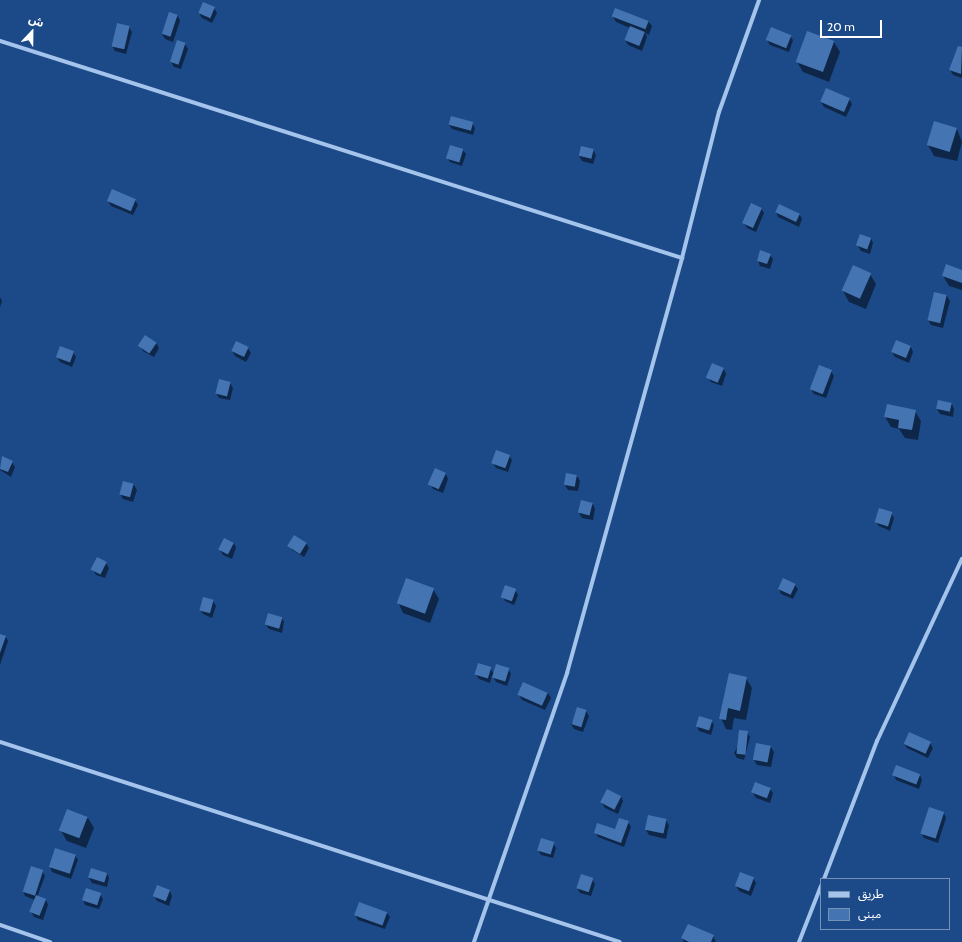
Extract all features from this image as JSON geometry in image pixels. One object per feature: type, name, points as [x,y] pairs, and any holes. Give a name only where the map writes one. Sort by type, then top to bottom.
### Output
[{"type":"street","points":[[474,942],[567,674],[682,258],[719,112],[759,0]]},
{"type":"street","points":[[0,41],[682,258]]},
{"type":"street","points":[[824,878],[877,741],[962,559]]},
{"type":"street","points":[[0,742],[620,942]]},
{"type":"street","points":[[799,942],[820,889]]},
{"type":"street","points":[[0,925],[50,942]]},
{"type":"building","points":[[203,2],[215,7],[210,18],[198,13]]},
{"type":"building","points":[[615,8],[649,21],[645,29],[612,16]]},
{"type":"building","points":[[169,12],[178,15],[170,37],[162,34]]},
{"type":"building","points":[[117,23],[130,26],[124,49],[112,46]]},
{"type":"building","points":[[630,26],[645,32],[639,46],[624,40]]},
{"type":"building","points":[[771,27],[791,35],[786,48],[766,40]]},
{"type":"building","points":[[807,31],[834,41],[823,72],[796,62]]},
{"type":"building","points":[[177,40],[186,43],[178,65],[170,62]]},
{"type":"building","points":[[958,46],[962,47],[961,74],[949,70]]},
{"type":"building","points":[[826,88],[850,98],[844,112],[820,102]]},
{"type":"building","points":[[451,116],[473,122],[471,131],[449,125]]},
{"type":"building","points":[[934,121],[957,128],[950,152],[927,145]]},
{"type":"building","points":[[450,145],[463,149],[459,162],[446,158]]},
{"type":"building","points":[[581,146],[594,149],[591,159],[579,156]]},
{"type":"building","points":[[112,189],[136,199],[131,211],[107,201]]},
{"type":"building","points":[[751,203],[762,208],[753,228],[742,223]]},
{"type":"building","points":[[779,204],[800,214],[796,222],[775,212]]},
{"type":"building","points":[[860,234],[871,238],[867,249],[856,245]]},
{"type":"building","points":[[760,250],[771,254],[767,264],[757,261]]},
{"type":"building","points":[[946,264],[962,270],[962,283],[942,276]]},
{"type":"building","points":[[853,265],[871,273],[860,299],[842,291]]},
{"type":"building","points":[[934,292],[947,295],[940,323],[927,320]]},
{"type":"building","points":[[145,335],[157,343],[149,354],[138,346]]},
{"type":"building","points":[[896,340],[911,346],[906,358],[891,352]]},
{"type":"building","points":[[236,341],[249,347],[244,357],[231,351]]},
{"type":"building","points":[[60,346],[74,351],[70,362],[56,357]]},
{"type":"building","points":[[712,363],[724,368],[718,383],[706,378]]},
{"type":"building","points":[[819,365],[832,370],[823,394],[810,389]]},
{"type":"building","points":[[219,379],[231,382],[227,396],[215,394]]},
{"type":"building","points":[[938,400],[952,403],[950,412],[936,409]]},
{"type":"building","points":[[887,404],[916,410],[912,430],[898,428],[899,420],[884,417]]},
{"type":"building","points":[[496,450],[510,455],[505,468],[491,463]]},
{"type":"building","points":[[2,456],[13,461],[8,472],[0,469]]},
{"type":"building","points":[[435,468],[446,473],[439,489],[428,484]]},
{"type":"building","points":[[566,473],[577,475],[575,487],[564,485]]},
{"type":"building","points":[[123,481],[134,484],[130,497],[119,495]]},
{"type":"building","points":[[581,500],[593,503],[589,516],[578,513]]},
{"type":"building","points":[[879,508],[892,512],[888,526],[875,522]]},
{"type":"building","points":[[294,535],[307,543],[300,554],[287,546]]},
{"type":"building","points":[[224,538],[234,543],[228,555],[218,550]]},
{"type":"building","points":[[97,557],[107,562],[100,574],[91,569]]},
{"type":"building","points":[[406,578],[434,588],[425,614],[397,603]]},
{"type":"building","points":[[783,578],[796,584],[791,595],[778,589]]},
{"type":"building","points":[[505,585],[516,589],[512,601],[501,597]]},
{"type":"building","points":[[203,597],[214,600],[210,613],[199,611]]},
{"type":"building","points":[[268,613],[282,617],[279,629],[265,625]]},
{"type":"building","points":[[0,634],[6,636],[0,653]]},
{"type":"building","points":[[478,663],[491,667],[488,679],[474,674]]},
{"type":"building","points":[[496,664],[509,668],[505,681],[492,677]]},
{"type":"building","points":[[729,673],[747,677],[740,711],[728,708],[726,720],[719,719]]},
{"type":"building","points":[[523,682],[548,693],[542,706],[517,695]]},
{"type":"building","points":[[577,707],[587,710],[581,727],[572,724]]},
{"type":"building","points":[[699,716],[712,720],[709,731],[696,727]]},
{"type":"building","points":[[739,730],[748,731],[745,755],[736,754]]},
{"type":"building","points":[[909,732],[931,742],[926,754],[904,744]]},
{"type":"building","points":[[756,743],[771,746],[767,763],[753,760]]},
{"type":"building","points":[[896,765],[920,774],[916,785],[892,775]]},
{"type":"building","points":[[755,782],[771,788],[767,798],[751,792]]},
{"type":"building","points":[[607,789],[621,796],[614,810],[600,802]]},
{"type":"building","points":[[929,807],[944,812],[936,839],[920,834]]},
{"type":"building","points":[[67,809],[88,817],[79,838],[59,830]]},
{"type":"building","points":[[648,815],[667,819],[663,834],[645,830]]},
{"type":"building","points":[[619,818],[629,821],[621,843],[594,833],[597,823],[615,829]]},
{"type":"building","points":[[541,838],[554,842],[551,855],[537,850]]},
{"type":"building","points":[[55,848],[76,855],[70,874],[49,867]]},
{"type":"building","points":[[31,866],[43,870],[35,896],[23,892]]},
{"type":"building","points":[[91,868],[107,873],[104,883],[88,878]]},
{"type":"building","points":[[740,872],[754,877],[749,891],[735,886]]},
{"type":"building","points":[[581,874],[593,878],[589,892],[576,888]]},
{"type":"building","points":[[157,885],[170,890],[166,901],[153,896]]},
{"type":"building","points":[[86,888],[101,893],[97,905],[82,900]]},
{"type":"building","points":[[36,895],[46,899],[39,916],[29,912]]},
{"type":"building","points":[[359,902],[387,912],[382,925],[354,915]]},
{"type":"building","points":[[688,924],[714,935],[711,942],[689,942],[681,938]]}]
